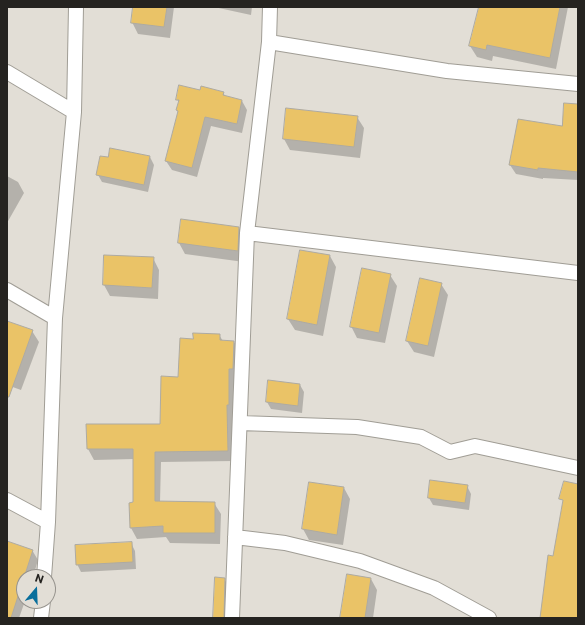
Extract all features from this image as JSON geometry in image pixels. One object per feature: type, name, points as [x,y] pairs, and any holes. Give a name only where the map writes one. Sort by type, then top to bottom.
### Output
[{"type":"street","points":[[45,569],[48,522],[55,318],[74,112],[76,7]]},
{"type":"street","points":[[232,618],[248,233],[269,42],[270,7]]},
{"type":"street","points":[[269,42],[447,71],[578,84]]},
{"type":"street","points":[[7,72],[74,112]]},
{"type":"street","points":[[248,233],[578,273]]},
{"type":"street","points":[[7,290],[55,318]]},
{"type":"street","points":[[240,423],[357,427],[421,437],[450,452],[475,446],[578,468]]},
{"type":"street","points":[[7,500],[48,522]]},
{"type":"street","points":[[236,537],[285,543],[360,561],[434,588],[489,618]]},
{"type":"building","points":[[133,7],[167,7],[164,27],[131,23]]},
{"type":"building","points":[[479,7],[560,7],[550,58],[487,45],[486,50],[469,46]]},
{"type":"building","points":[[179,85],[200,90],[201,86],[224,92],[223,95],[242,100],[237,124],[205,117],[192,168],[165,161],[178,111],[176,110],[179,100],[176,100]]},
{"type":"building","points":[[564,103],[578,104],[578,172],[538,168],[538,170],[509,165],[518,119],[562,126]]},
{"type":"building","points":[[286,108],[358,116],[354,147],[283,139]]},
{"type":"building","points":[[110,148],[150,156],[144,185],[96,175],[100,156],[108,157]]},
{"type":"building","points":[[181,219],[239,227],[238,251],[178,243]]},
{"type":"building","points":[[300,250],[330,255],[317,325],[287,319]]},
{"type":"building","points":[[104,255],[154,257],[152,288],[103,285]]},
{"type":"building","points":[[362,268],[391,274],[379,333],[350,327]]},
{"type":"building","points":[[420,278],[442,283],[428,346],[406,341]]},
{"type":"building","points":[[7,321],[33,330],[9,397],[7,397]]},
{"type":"building","points":[[193,333],[220,334],[220,340],[234,341],[233,369],[229,369],[229,405],[227,405],[228,451],[155,452],[155,501],[215,502],[215,533],[163,533],[163,526],[130,528],[129,503],[133,502],[133,449],[87,449],[86,424],[160,424],[161,376],[178,377],[180,338],[193,339]]},
{"type":"building","points":[[268,380],[300,384],[298,406],[266,402]]},
{"type":"building","points":[[430,480],[468,485],[465,503],[428,498]]},
{"type":"building","points":[[564,481],[578,484],[578,618],[540,618],[548,555],[553,556],[563,500],[559,499]]},
{"type":"building","points":[[309,482],[344,487],[337,535],[302,529]]},
{"type":"building","points":[[7,541],[33,550],[27,569],[16,569],[16,603],[11,618],[7,618]]},
{"type":"building","points":[[132,542],[133,562],[76,565],[75,545]]},
{"type":"building","points":[[347,574],[371,578],[365,618],[340,618]]},
{"type":"building","points":[[215,577],[225,578],[224,618],[213,618]]}]
